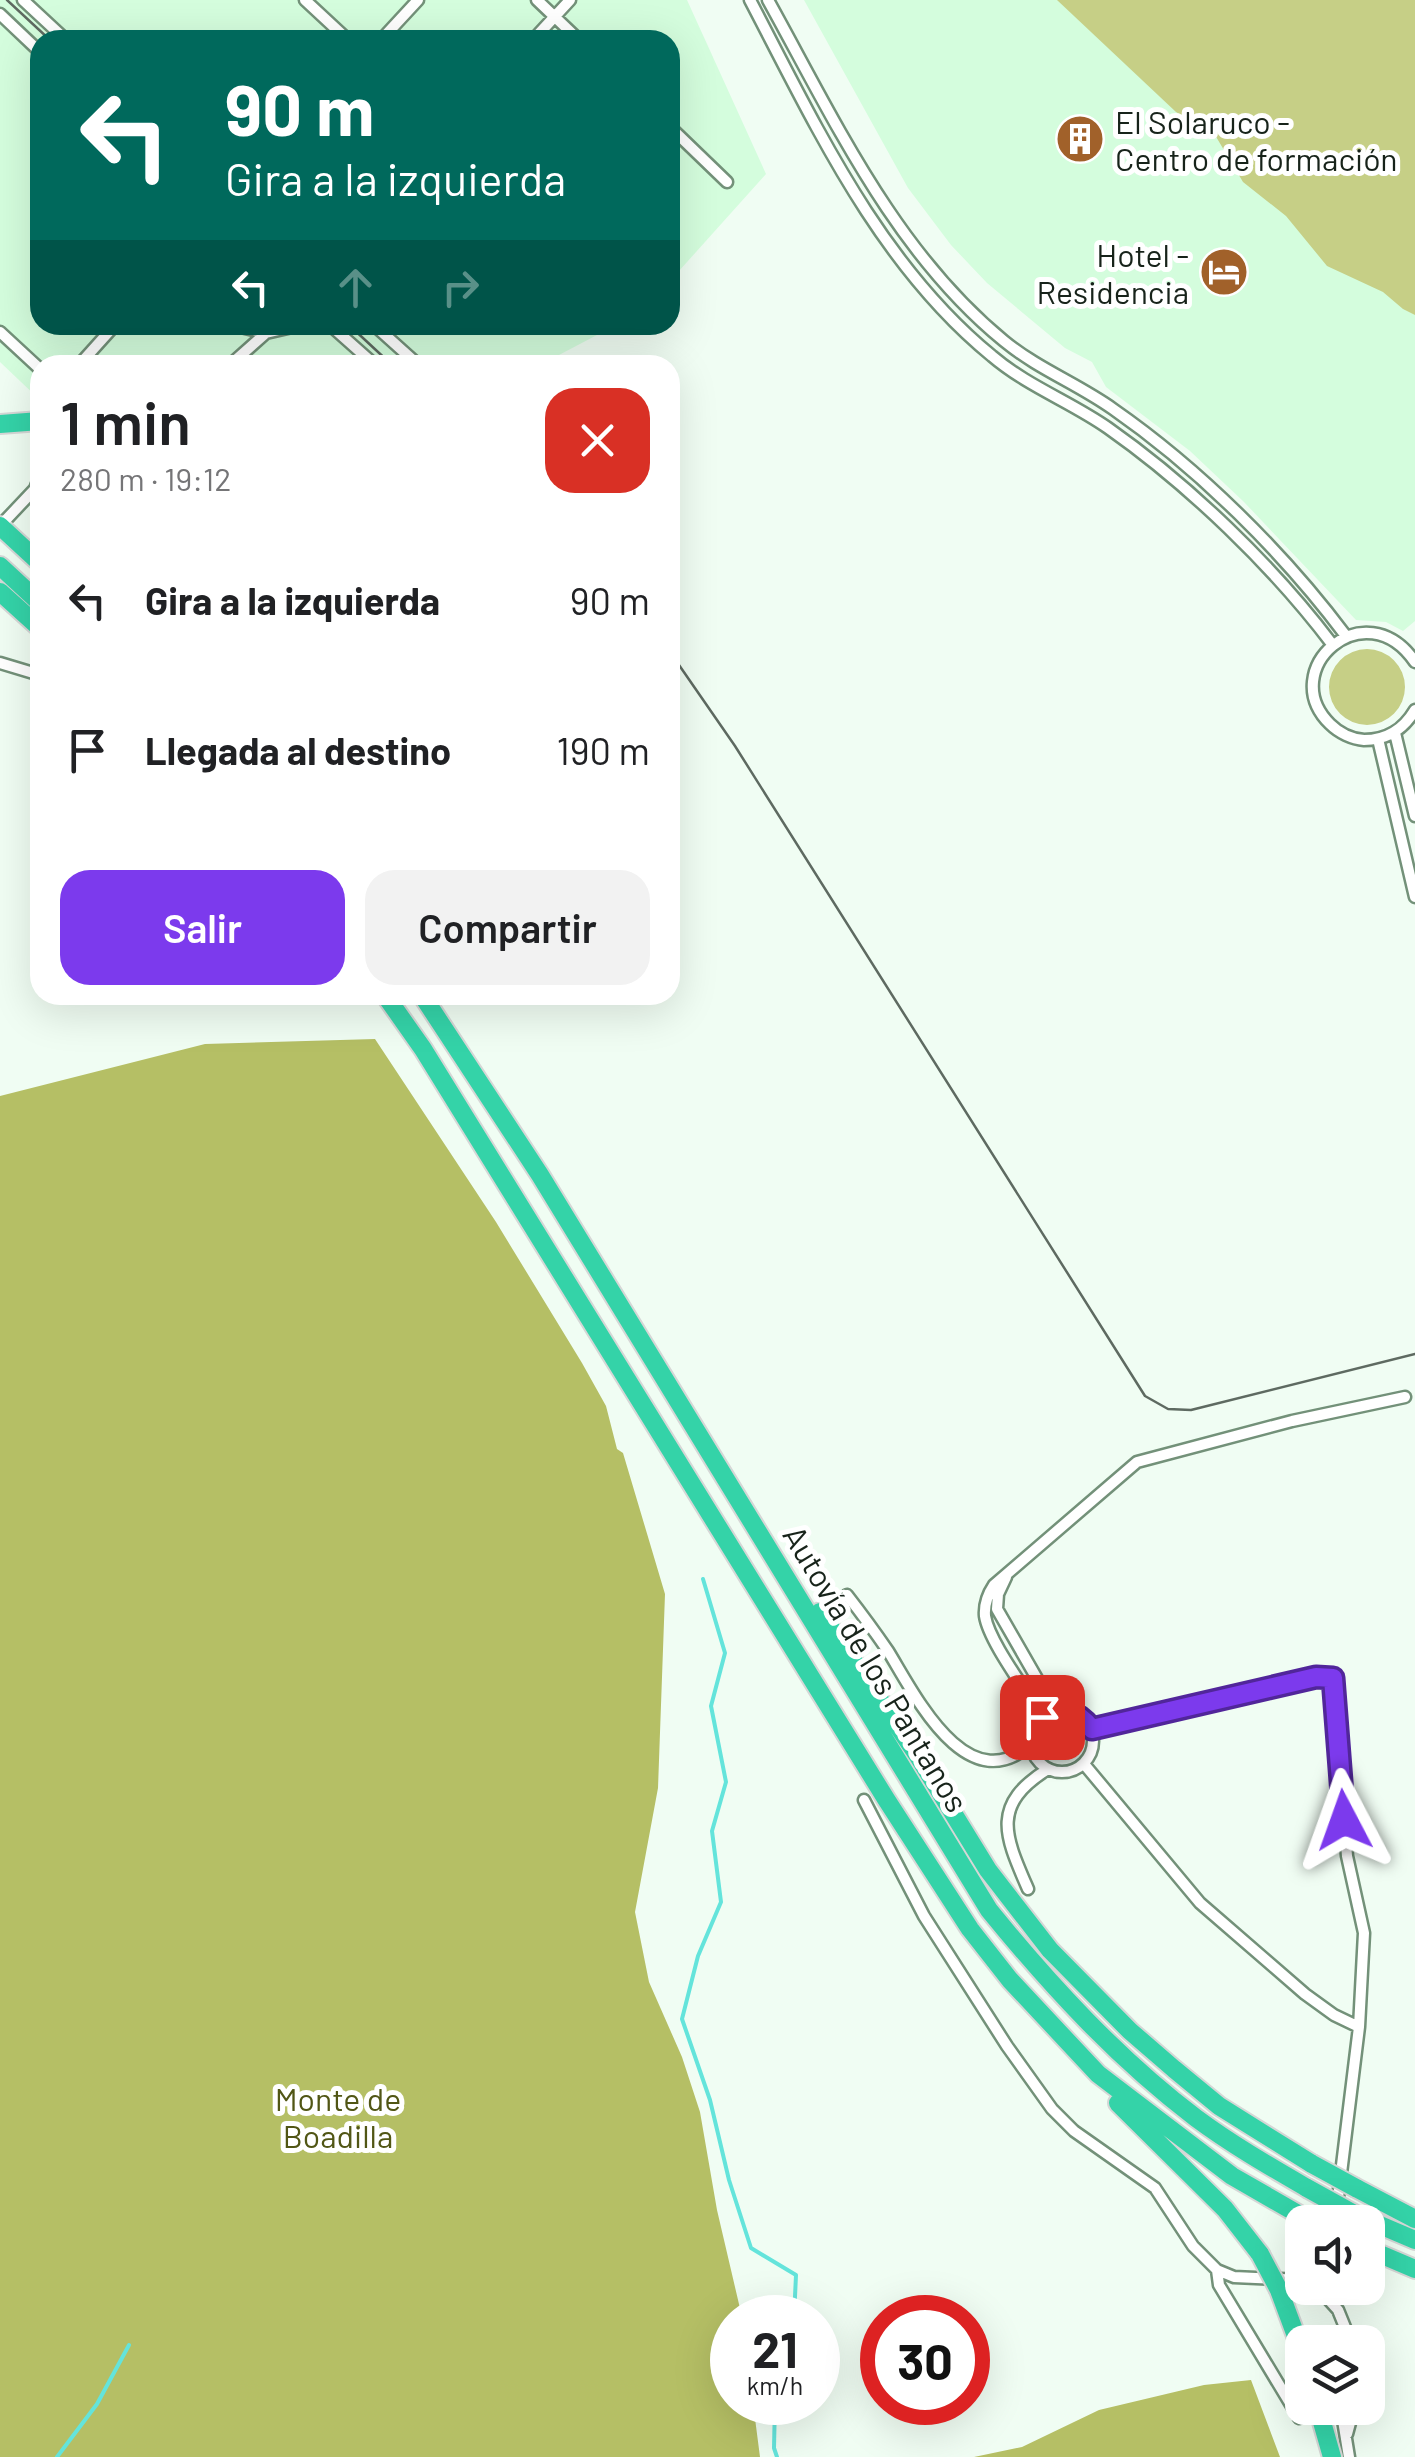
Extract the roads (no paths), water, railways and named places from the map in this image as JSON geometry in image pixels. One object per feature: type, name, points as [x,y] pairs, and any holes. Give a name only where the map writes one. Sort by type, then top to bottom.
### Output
[{"type":"highway","points":[[0,424],[30,422]]},
{"type":"highway","points":[[3,523],[30,553]]},
{"type":"highway","points":[[0,566],[30,594]]},
{"type":"highway","points":[[0,592],[30,619]]},
{"type":"highway","name":"Autovía de los Pantanos","points":[[392,1005],[580,1300],[932,1872],[1010,1980],[1098,2074],[1232,2176],[1285,2207]]},
{"type":"highway","name":"Autovía de los Pantanos","points":[[429,1005],[540,1174],[989,1910],[1045,1978],[1095,2030],[1195,2117],[1307,2188],[1354,2214],[1415,2240]]},
{"type":"highway","points":[[766,1541],[784,1558],[996,1881],[1050,1950],[1130,2031],[1219,2106],[1312,2164],[1415,2219]]},
{"type":"highway","points":[[1098,2074],[1111,2096],[1224,2209],[1260,2254],[1292,2325]]},
{"type":"highway","points":[[1356,2188],[1415,2211]]},
{"type":"highway","points":[[1385,2257],[1415,2269]]},
{"type":"highway","points":[[1327,2425],[1342,2453]]},
{"type":"street","points":[[23,0],[55,30]]},
{"type":"street","points":[[305,0],[337,30]]},
{"type":"street","points":[[390,30],[418,0]]},
{"type":"street","points":[[537,0],[569,30]]},
{"type":"street","points":[[542,30],[570,0]]},
{"type":"street","points":[[750,0],[861,202],[914,277],[991,356],[1107,428],[1196,502],[1311,617],[1332,644]]},
{"type":"street","points":[[768,0],[893,219],[925,262],[1003,340],[1034,363],[1112,408],[1206,486],[1294,574],[1346,636]]},
{"type":"street","points":[[0,14],[30,42]]},
{"type":"street","points":[[680,136],[728,182]]},
{"type":"street","points":[[0,332],[30,360]]},
{"type":"street","points":[[89,355],[106,335]]},
{"type":"street","points":[[241,355],[264,335]]},
{"type":"street","points":[[341,335],[364,355]]},
{"type":"street","points":[[385,335],[407,355]]},
{"type":"street","points":[[3,523],[30,494]]},
{"type":"street","points":[[1415,662],[1410,646],[1393,638],[1376,633],[1346,636],[1332,644],[1318,664],[1313,683],[1323,717],[1336,731],[1358,740],[1378,740],[1395,733],[1415,710]]},
{"type":"street","points":[[0,663],[30,671]]},
{"type":"street","points":[[1395,733],[1415,816]]},
{"type":"street","points":[[1378,740],[1415,897]]},
{"type":"street","points":[[1042,1717],[989,1630],[984,1612],[987,1596],[1006,1576],[1137,1462],[1292,1421],[1405,1397]]},
{"type":"street","points":[[1006,1576],[998,1594],[997,1610],[1056,1710]]},
{"type":"street","points":[[847,1595],[935,1727],[961,1750],[986,1760],[1018,1756],[1030,1744],[1042,1717],[1056,1710],[1080,1715],[1092,1729],[1092,1752],[1084,1764],[1063,1773],[1048,1769],[1036,1759],[1030,1744]]},
{"type":"street","points":[[1092,1729],[1316,1677],[1333,1678],[1347,1856],[1364,1933],[1359,2027],[1338,2205]]},
{"type":"street","points":[[1084,1764],[1200,1903],[1305,1994],[1359,2027]]},
{"type":"street","points":[[1028,1890],[1007,1841],[1006,1816],[1028,1782],[1048,1769]]},
{"type":"street","points":[[864,1800],[924,1916],[1032,2083],[1074,2131],[1155,2188],[1193,2246],[1217,2270],[1234,2277],[1285,2279]]},
{"type":"street","points":[[1217,2270],[1219,2285],[1285,2395]]},
{"type":"street","points":[[1341,2425],[1342,2453]]},
{"type":"street","points":[[1342,2453],[1349,2425]]},
{"type":"waterway","points":[[703,1579],[725,1653],[711,1706],[726,1782],[712,1831],[721,1902],[698,1956],[682,2019],[710,2100],[729,2180],[751,2248],[796,2275],[795,2295]]},
{"type":"waterway","points":[[57,2457],[97,2404],[129,2345]]},
{"type":"waterway","points":[[774,2425],[777,2457]]},
{"type":"tram line","points":[[7,0],[39,30]]},
{"type":"tram line","points":[[360,335],[381,355]]},
{"type":"tram line","points":[[680,666],[735,746],[1145,1396],[1168,1409],[1191,1410],[1415,1354]]},
{"type":"place","name":"El Solaruco - Centro de formación","points":[[1080,139]]},
{"type":"place","name":"Hotel - Residencia","points":[[1224,272]]},
{"type":"park label","name":"Monte de Boadilla","points":[[338,2116]]}]
